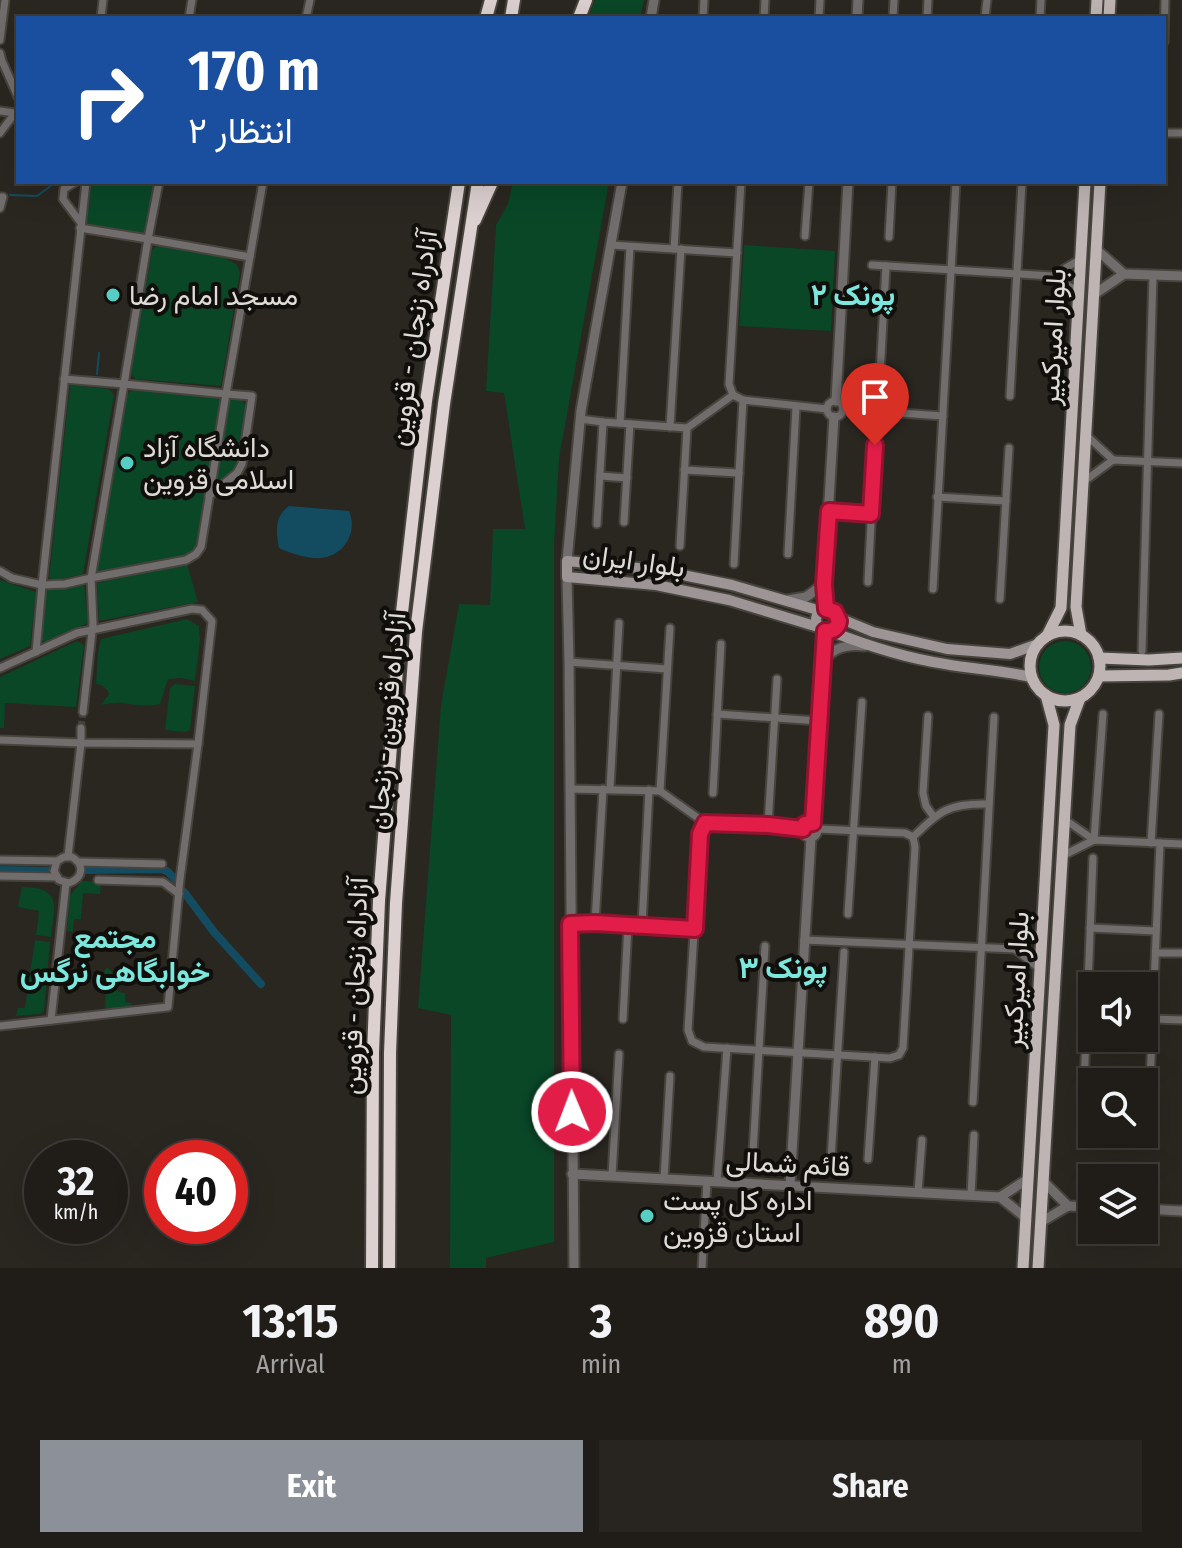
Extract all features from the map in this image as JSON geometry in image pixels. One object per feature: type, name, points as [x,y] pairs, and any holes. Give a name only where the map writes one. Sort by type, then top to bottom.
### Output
[{"type":"highway","name":"آزادراه زنجان - قزوین","points":[[372,1268],[373,1053],[379,901],[400,630],[426,401],[459,184]]},
{"type":"highway","name":"آزادراه قزوین - زنجان","points":[[389,1268],[390,1053],[396,903],[416,632],[444,404],[478,184]]},
{"type":"highway","points":[[470,230],[491,184]]},
{"type":"main road","name":"بلوار امیرکبیر","points":[[1043,640],[1061,608],[1085,184]]},
{"type":"main road","name":"بلوار امیرکبیر","points":[[1081,635],[1076,607],[1100,184]]},
{"type":"main road","name":"بلوار ایران","points":[[823,610],[732,585],[658,570],[567,561],[567,577],[656,585],[729,600],[869,646],[944,664],[1032,677]]},
{"type":"main road","points":[[839,618],[837,626],[824,630],[816,619],[823,610],[832,610],[839,618],[873,632],[947,649],[1010,654],[1058,632],[1070,631],[1090,641],[1099,658],[1099,676],[1095,685],[1080,698],[1057,700],[1038,687],[1032,677],[1031,666],[1033,654],[1043,640]]},
{"type":"main road","points":[[1099,658],[1182,658]]},
{"type":"main road","points":[[1099,676],[1182,673]]},
{"type":"main road","name":"بلوار امیرکبیر","points":[[1023,1268],[1054,725],[1046,695]]},
{"type":"main road","name":"بلوار امیرکبیر","points":[[1038,1268],[1070,725],[1080,698]]},
{"type":"street","points":[[0,40],[5,0]]},
{"type":"street","points":[[0,53],[16,93]]},
{"type":"street","points":[[0,111],[16,113]]},
{"type":"street","points":[[0,133],[16,113]]},
{"type":"street","points":[[72,184],[64,189],[63,199],[81,226],[250,257]]},
{"type":"street","points":[[36,652],[86,184]]},
{"type":"street","points":[[83,712],[92,630],[91,578],[159,184]]},
{"type":"street","points":[[0,571],[12,578],[42,585],[65,584],[186,560],[201,547],[263,184]]},
{"type":"street","points":[[567,561],[580,419],[622,184]]},
{"type":"street","points":[[670,427],[678,184]]},
{"type":"street","points":[[741,184],[729,384],[733,395],[743,400],[840,415],[848,184]]},
{"type":"street","points":[[805,236],[809,184]]},
{"type":"street","points":[[889,237],[892,184]]},
{"type":"street","points":[[933,589],[956,184]]},
{"type":"street","points":[[1010,396],[1022,184]]},
{"type":"street","points":[[0,197],[3,197],[0,208]]},
{"type":"street","points":[[611,245],[737,253]]},
{"type":"street","points":[[620,423],[630,247]]},
{"type":"street","points":[[1097,250],[1124,274]]},
{"type":"street","points":[[1052,276],[1081,259]]},
{"type":"street","points":[[872,265],[1052,276],[1079,292]]},
{"type":"street","points":[[878,411],[886,266]]},
{"type":"street","points":[[1093,295],[1124,274],[1182,276]]},
{"type":"street","points":[[1142,651],[1153,275]]},
{"type":"street","points":[[64,379],[252,396],[242,464],[237,473],[209,496]]},
{"type":"street","points":[[580,419],[687,428],[733,395]]},
{"type":"street","points":[[734,564],[743,400]]},
{"type":"street","points":[[823,610],[829,511],[829,403],[943,416]]},
{"type":"street","points":[[788,554],[796,407]]},
{"type":"street","points":[[597,524],[603,422]]},
{"type":"street","points":[[624,522],[630,424]]},
{"type":"street","points":[[680,546],[687,428]]},
{"type":"street","points":[[1086,435],[1113,460]]},
{"type":"street","points":[[868,582],[875,445]]},
{"type":"street","points":[[1000,599],[1009,448]]},
{"type":"street","points":[[1083,482],[1113,460],[1182,463]]},
{"type":"street","points":[[684,470],[739,473]]},
{"type":"street","points":[[600,476],[627,478]]},
{"type":"street","points":[[937,497],[1006,501]]},
{"type":"street","points":[[829,511],[871,514]]},
{"type":"street","points":[[567,577],[574,1268]]},
{"type":"street","points":[[783,600],[806,597],[824,584]]},
{"type":"street","points":[[0,668],[77,633],[192,609],[202,610],[212,621],[168,1007],[0,1026]]},
{"type":"street","points":[[595,923],[619,623]]},
{"type":"street","points":[[660,791],[670,628]]},
{"type":"street","points":[[570,789],[660,791],[705,823],[768,825],[816,835],[824,630]]},
{"type":"street","points":[[713,793],[721,644]]},
{"type":"street","points":[[823,662],[828,654],[837,649],[869,646]]},
{"type":"street","points":[[569,662],[667,669]]},
{"type":"street","points":[[768,825],[777,679]]},
{"type":"street","points":[[848,914],[862,702]]},
{"type":"street","points":[[717,714],[819,721]]},
{"type":"street","points":[[1094,840],[1103,714]]},
{"type":"street","points":[[1155,972],[1159,714]]},
{"type":"street","points":[[928,716],[923,793],[926,806],[934,817]]},
{"type":"street","points":[[973,1102],[994,717]]},
{"type":"street","points":[[68,856],[81,728]]},
{"type":"street","points":[[0,740],[198,744]]},
{"type":"street","points":[[642,926],[649,790]]},
{"type":"street","points":[[913,837],[934,817],[951,807],[967,803],[989,804]]},
{"type":"street","points":[[1064,819],[1094,840]]},
{"type":"street","points":[[705,823],[700,834],[688,1030],[692,1041],[704,1047],[890,1058],[899,1055],[903,1048],[915,847],[913,837]]},
{"type":"street","points":[[816,826],[905,833],[913,837]]},
{"type":"street","points":[[790,1186],[807,833]]},
{"type":"street","points":[[1062,856],[1094,840],[1182,844]]},
{"type":"street","points":[[0,860],[57,861],[68,856],[79,862],[162,864]]},
{"type":"street","points":[[1090,972],[1093,858]]},
{"type":"street","points":[[57,861],[54,871],[66,883],[79,877],[79,862]]},
{"type":"street","points":[[0,876],[57,877]]},
{"type":"street","points":[[98,880],[163,882],[179,894]]},
{"type":"street","points":[[51,1020],[66,883]]},
{"type":"street","points":[[570,924],[695,929]]},
{"type":"street","points":[[623,1019],[628,925]]},
{"type":"street","points":[[1090,928],[1156,931]]},
{"type":"street","points":[[1015,949],[1042,932]]},
{"type":"street","points":[[804,940],[1015,949],[1040,969]]},
{"type":"street","points":[[753,1152],[765,946]]},
{"type":"street","points":[[831,1159],[844,952]]},
{"type":"street","points":[[1156,953],[1182,953]]},
{"type":"street","points":[[1158,1019],[1182,1020]]},
{"type":"street","points":[[702,1268],[727,1048]]},
{"type":"street","points":[[612,1176],[619,1054]]},
{"type":"street","points":[[868,1159],[875,1057]]},
{"type":"street","points":[[664,1179],[670,1076]]},
{"type":"street","points":[[971,1195],[974,1135]]},
{"type":"street","points":[[918,1192],[922,1140]]},
{"type":"street","name":"قائم شمالی","points":[[572,1174],[1000,1197]]},
{"type":"street","points":[[1026,1218],[1000,1197],[1028,1179]]},
{"type":"street","points":[[1043,1181],[1068,1206]]},
{"type":"street","points":[[1041,1222],[1068,1206],[1078,1206]]},
{"type":"street","points":[[1158,1210],[1182,1211]]},
{"type":"green space","points":[[595,0],[644,0],[640,16],[589,16]]},
{"type":"green space","points":[[90,184],[154,184],[146,234],[86,224]]},
{"type":"green space","points":[[513,184],[609,184],[559,458],[554,545],[554,1242],[486,1258],[486,1268],[450,1268],[451,1015],[418,1008],[441,705],[459,604],[490,605],[493,529],[525,529],[504,393],[486,391],[496,225],[508,204]]},
{"type":"green space","points":[[161,245],[221,256],[236,264],[240,272],[221,386],[136,379],[132,375],[152,251]]},
{"type":"green space","points":[[744,245],[835,251],[831,331],[739,326]]},
{"type":"green space","points":[[70,385],[109,389],[114,395],[83,574],[57,580],[49,578]]},
{"type":"green space","points":[[138,389],[220,400],[197,545],[187,555],[102,572],[97,570],[96,564],[126,397],[130,391]]},
{"type":"green space","points":[[234,399],[242,400],[247,408],[238,463],[234,471],[216,485],[228,405]]},
{"type":"green space","points":[[187,564],[198,602],[99,621],[97,583]]},
{"type":"green space","points":[[0,580],[36,592],[30,646],[0,659]]},
{"type":"green space","points":[[84,585],[88,623],[45,642],[42,640],[45,589]]},
{"type":"green space","points":[[187,619],[199,626],[195,681],[168,679],[160,704],[101,705],[109,694],[104,687],[96,684],[101,639]]},
{"type":"green space","points":[[77,641],[84,645],[76,707],[5,703],[4,728],[0,728],[0,677]]},
{"type":"green space","points":[[1065,641],[1083,649],[1091,667],[1083,685],[1065,693],[1047,685],[1039,667],[1047,649]]},
{"type":"green space","points":[[175,684],[195,686],[190,730],[185,732],[165,730],[170,688]]},
{"type":"green space","points":[[82,881],[101,882],[100,894],[83,893],[81,919],[74,919],[73,932],[67,931],[70,895]]},
{"type":"green space","points":[[22,887],[44,890],[53,900],[51,937],[36,935],[39,911],[18,907]]},
{"type":"green space","points":[[35,940],[50,942],[44,1011],[16,1016],[18,1008],[25,1008]]},
{"type":"green space","points":[[107,967],[113,973],[119,969],[118,992],[125,993],[125,1002],[132,1003],[131,1007],[105,1010],[104,971]]},
{"type":"water","points":[[289,506],[349,511],[352,526],[348,541],[337,552],[322,558],[300,556],[279,548],[278,520]]},
{"type":"waterway","points":[[10,195],[37,196],[53,184]]},
{"type":"waterway","points":[[97,374],[99,353]]},
{"type":"waterway","points":[[85,870],[161,869],[175,879]]},
{"type":"waterway","points":[[0,870],[50,871]]},
{"type":"waterway","points":[[184,892],[214,932],[261,984]]},
{"type":"tunnel","points":[[81,728],[83,712]]},
{"type":"place","name":"مسجد امام رضا","points":[[113,295]]},
{"type":"place","name":"دانشگاه آزاد اسلامی قزوین","points":[[127,463]]},
{"type":"place","name":"اداره کل پست استان قزوین","points":[[647,1216]]},
{"type":"district","name":"پونک ۲","points":[[853,295]]},
{"type":"district","name":"مجتمع خوابگاهی نرگس","points":[[115,955]]},
{"type":"district","name":"پونک ۳","points":[[783,968]]},
{"type":"route","points":[[572,1112],[570,924],[695,929],[700,834],[705,823],[803,829],[805,824],[813,823],[825,631],[835,629],[839,621],[835,612],[826,609],[824,584],[829,511],[871,514],[875,445]]}]
